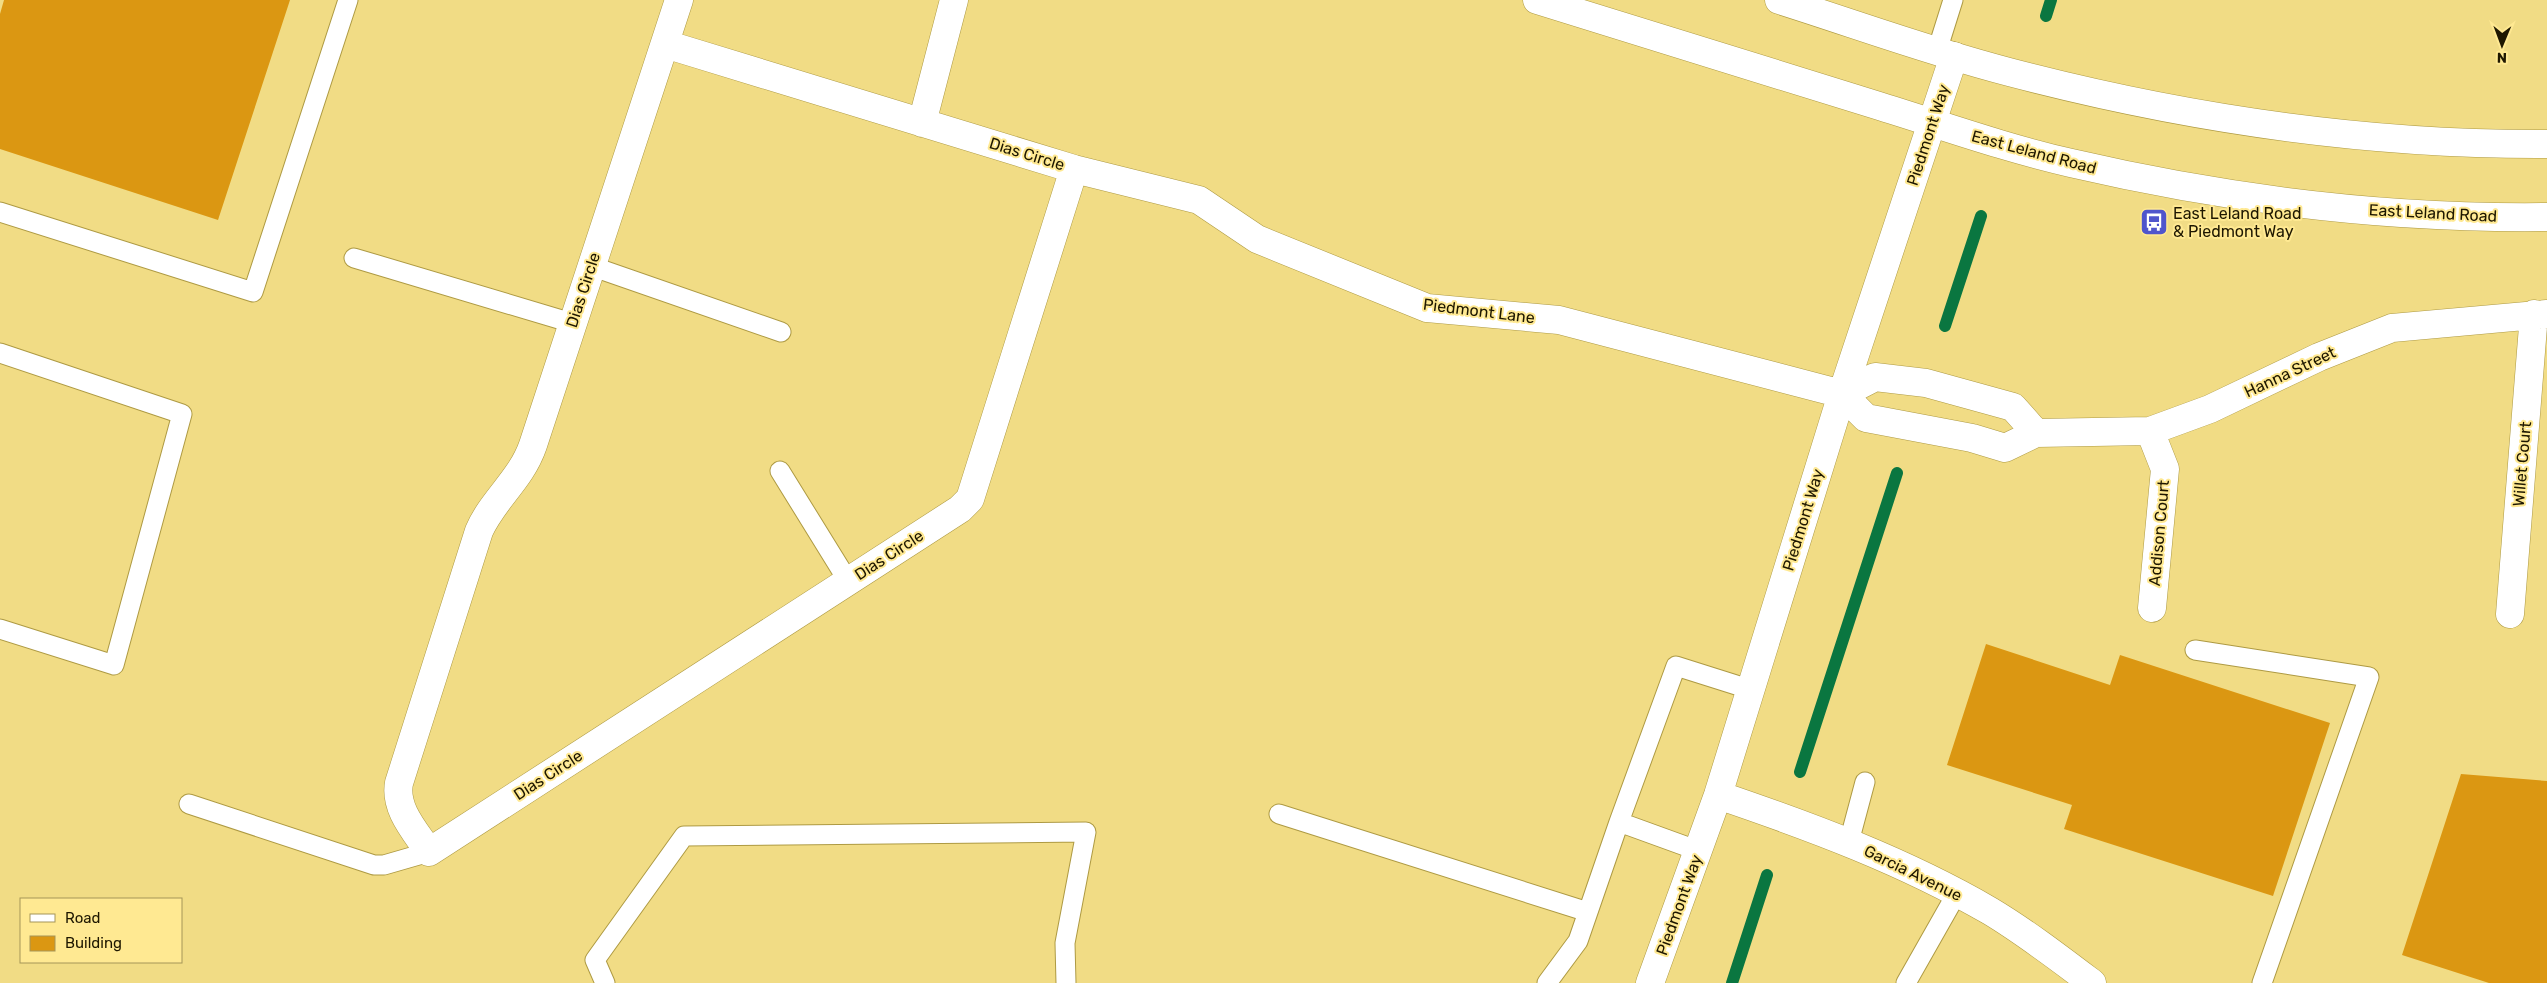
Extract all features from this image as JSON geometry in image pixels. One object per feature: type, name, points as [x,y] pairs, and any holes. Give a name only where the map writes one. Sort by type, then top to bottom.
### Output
[{"type":"street","name":"Dias Circle","points":[[665,44],[1074,169],[970,499],[960,509],[429,852],[403,811],[397,792],[399,783],[485,518],[528,460],[590,266],[679,0]]},
{"type":"street","points":[[922,122],[954,0]]},
{"type":"street","name":"East Leland Road","points":[[1537,0],[2012,148],[2070,163],[2190,188],[2256,198],[2454,217],[2547,217]]},
{"type":"street","points":[[1779,0],[1945,53],[2081,91],[2212,117],[2363,136],[2483,144],[2547,144]]},
{"type":"street","name":"Piedmont Way","points":[[1650,983],[1699,852],[1752,690],[1842,394],[1932,122],[1945,53]]},
{"type":"street","name":"Piedmont Lane","points":[[1074,169],[1199,200],[1257,239],[1427,308],[1559,320],[1842,394]]},
{"type":"street","name":"Hanna Street","points":[[1842,394],[1866,418],[1972,438],[2005,448],[2036,433],[2150,431],[2210,409],[2319,357],[2392,328],[2541,314]]},
{"type":"street","name":"Willet Court","points":[[2510,614],[2541,314]]},
{"type":"street","points":[[1842,394],[1874,376],[1926,383],[2013,407],[2036,433]]},
{"type":"street","name":"Addison Court","points":[[2150,431],[2164,469],[2152,608]]},
{"type":"street","name":"Garcia Avenue","points":[[1718,795],[1849,842],[1957,893],[1991,912],[2092,983]]},
{"type":"lane","points":[[0,212],[252,292],[348,0]]},
{"type":"lane","points":[[1945,53],[1952,0]]},
{"type":"lane","points":[[354,258],[572,324]]},
{"type":"lane","points":[[590,266],[781,332]]},
{"type":"lane","points":[[0,353],[182,414],[114,665],[0,629]]},
{"type":"lane","points":[[780,472],[848,582]]},
{"type":"lane","points":[[2195,650],[2369,677],[2262,983]]},
{"type":"lane","points":[[1547,983],[1578,941],[1676,666],[1752,690]]},
{"type":"lane","points":[[1849,842],[1865,782]]},
{"type":"lane","points":[[189,804],[374,865],[384,865],[429,852]]},
{"type":"lane","points":[[1280,814],[1588,912]]},
{"type":"lane","points":[[1620,822],[1699,852]]},
{"type":"lane","points":[[605,983],[595,960],[684,836],[1086,832],[1065,943],[1066,983]]},
{"type":"lane","points":[[1906,983],[1957,893]]},
{"type":"building","points":[[4,0],[290,0],[218,220],[0,149],[0,14]]},
{"type":"building","points":[[1986,644],[2110,685],[2120,655],[2330,723],[2273,896],[2064,829],[2072,805],[1947,765]]},
{"type":"building","points":[[2461,774],[2547,781],[2547,983],[2489,983],[2402,955]]},
{"type":"waterway","points":[[2046,16],[2051,0]]},
{"type":"waterway","points":[[1945,326],[1981,216]]},
{"type":"waterway","points":[[1800,772],[1897,473]]},
{"type":"waterway","points":[[1732,983],[1767,875]]},
{"type":"place","name":"East Leland Road & Piedmont Way","points":[[2154,222]]}]
